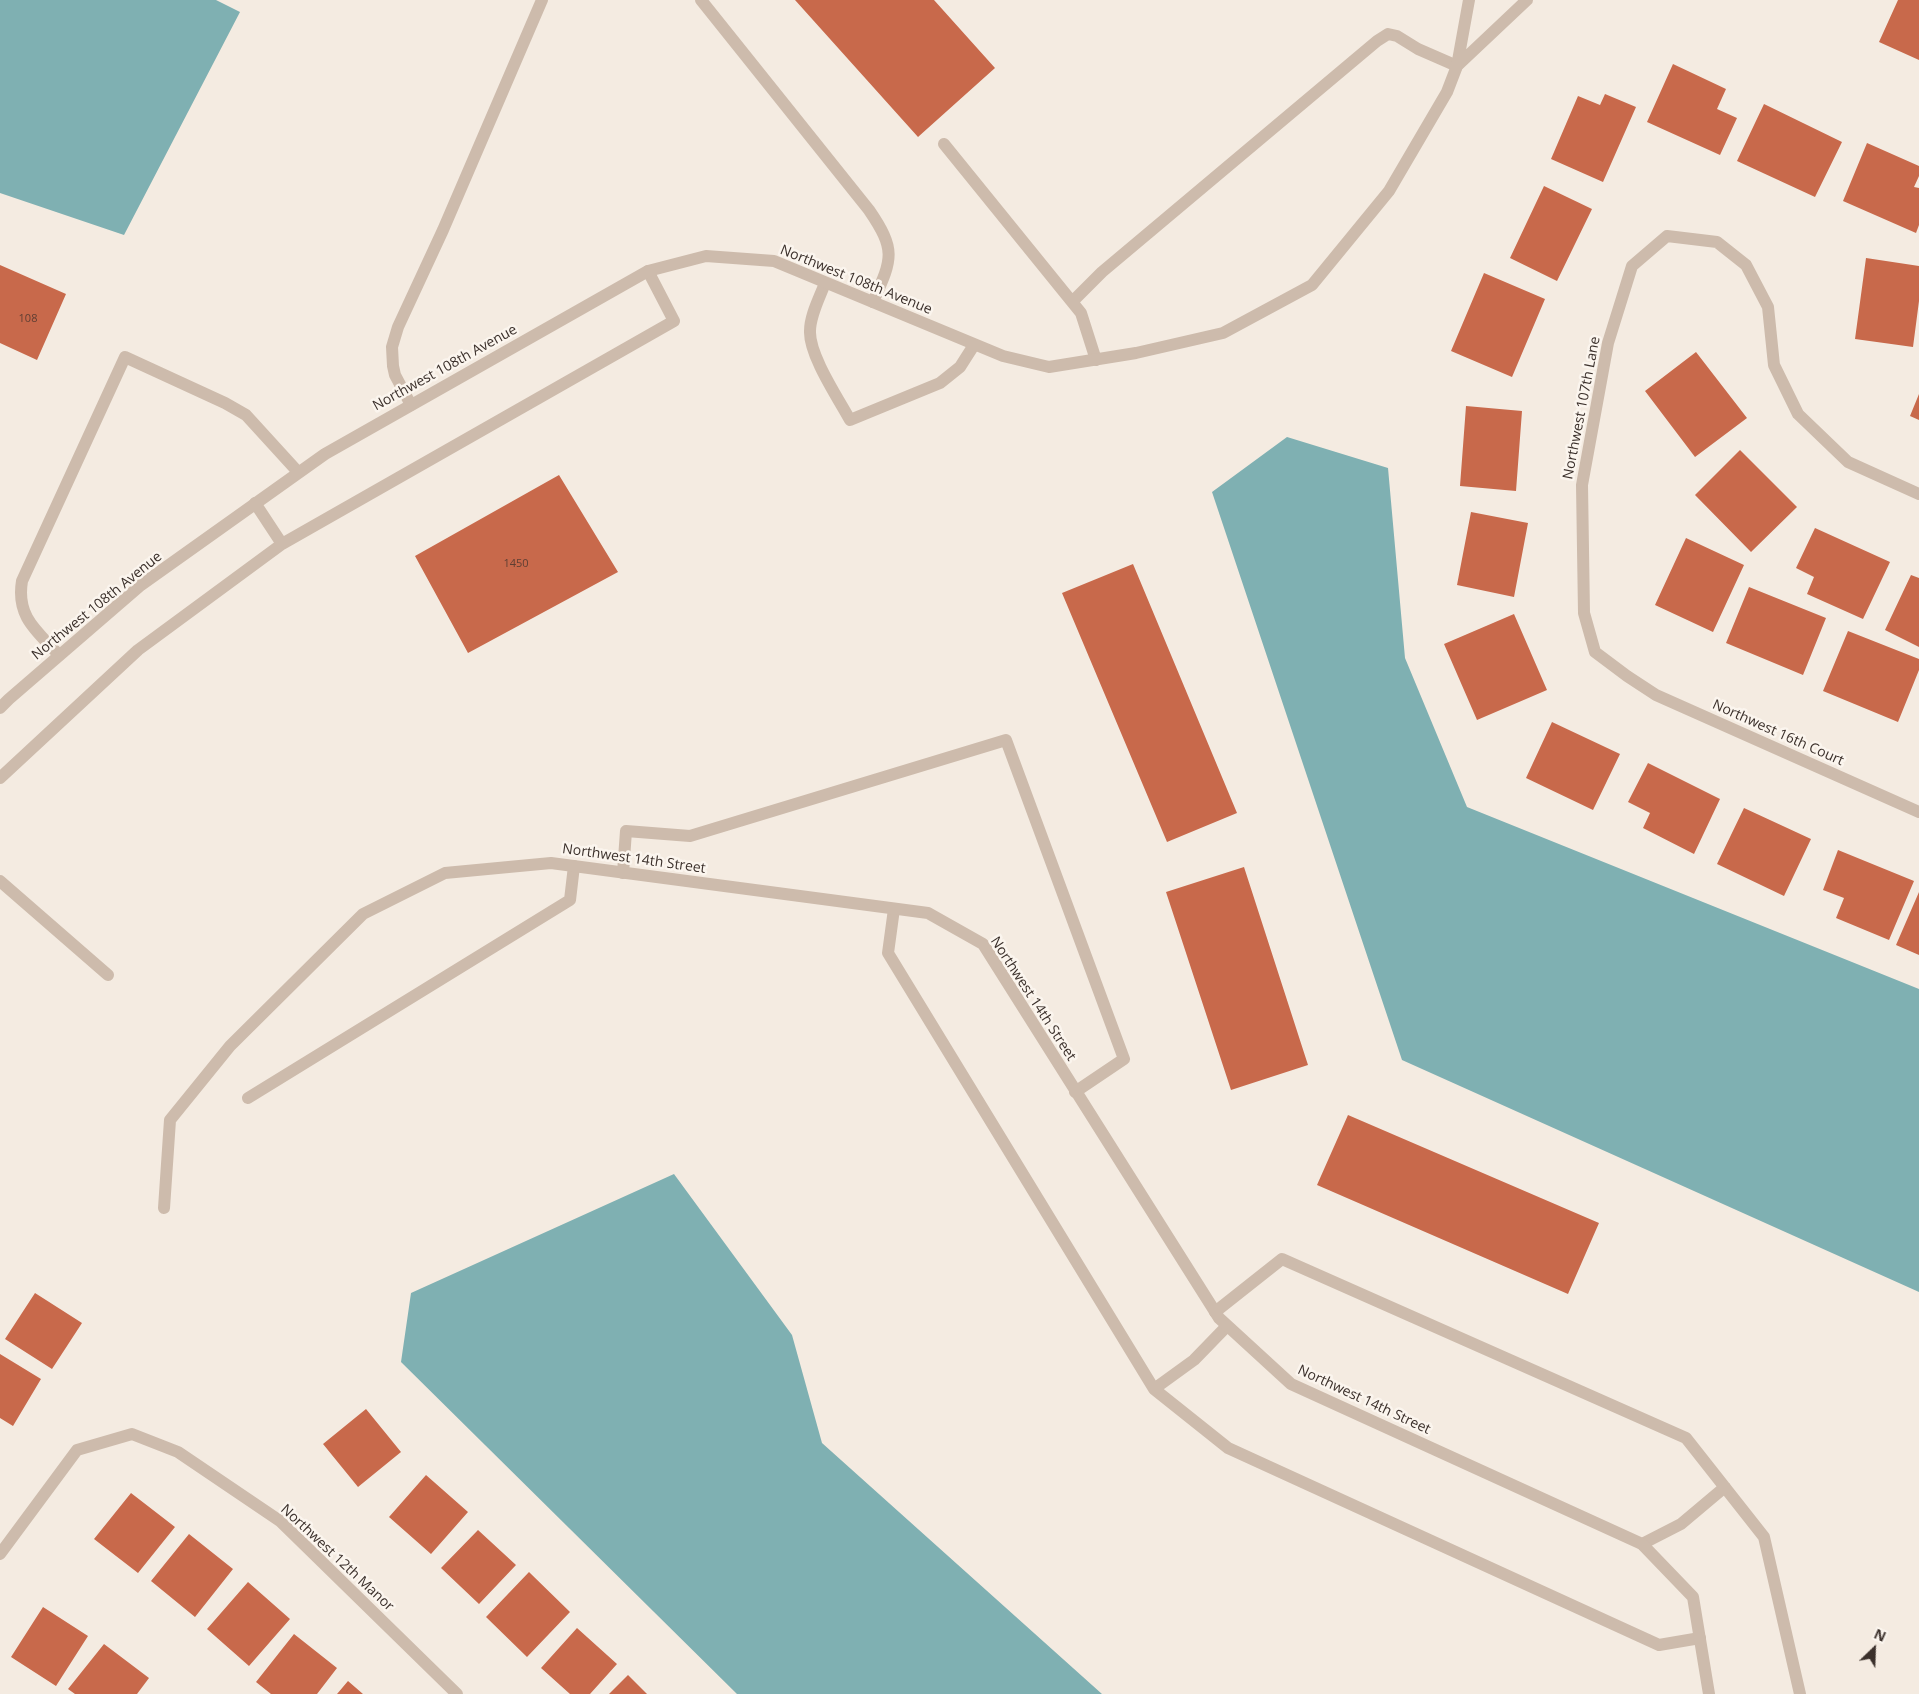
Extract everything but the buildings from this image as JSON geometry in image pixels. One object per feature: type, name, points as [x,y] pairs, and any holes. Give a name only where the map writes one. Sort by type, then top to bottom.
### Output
[{"type":"street","points":[[411,404],[395,375],[393,366],[392,347],[398,327],[443,230],[542,0]]},
{"type":"street","points":[[701,0],[863,202],[884,232],[888,251],[888,267],[873,302]]},
{"type":"street","name":"Northwest 108th Avenue","points":[[0,708],[141,585],[298,472],[325,454],[411,404],[648,271],[706,256],[774,261],[1003,356],[1049,367],[1136,353],[1223,333],[1312,285],[1389,191],[1447,92],[1457,66],[1469,0]]},
{"type":"street","name":"Northwest 108th Avenue","points":[[1457,66],[1527,0]]},
{"type":"street","points":[[1072,302],[1110,266],[1377,41],[1388,34],[1397,36],[1418,49],[1457,66]]},
{"type":"street","points":[[944,144],[1081,313],[1096,360]]},
{"type":"street","name":"Northwest 107th Lane","points":[[1628,676],[1595,652],[1584,614],[1582,485],[1608,343],[1632,266],[1667,236],[1717,242],[1746,265],[1768,307],[1774,365],[1798,414],[1848,462],[1919,494]]},
{"type":"street","points":[[0,778],[138,650],[282,544],[674,321],[648,271]]},
{"type":"street","points":[[825,283],[810,329],[810,342],[850,420],[940,383],[960,367],[974,344]]},
{"type":"street","points":[[59,655],[32,625],[21,607],[20,592],[22,581],[125,357],[225,403],[246,415],[298,472]]},
{"type":"street","points":[[255,503],[282,544]]},
{"type":"street","name":"Northwest 16th Court","points":[[1628,676],[1656,695],[1919,812]]},
{"type":"street","points":[[623,872],[626,831],[690,836],[1006,740],[1124,1059],[1075,1092]]},
{"type":"street","name":"Northwest 14th Street","points":[[164,1208],[170,1120],[230,1046],[363,914],[445,873],[551,863],[928,913],[983,944],[1218,1318],[1291,1384],[1642,1544],[1693,1597],[1709,1694]]},
{"type":"street","points":[[248,1098],[570,900],[574,866]]},
{"type":"street","points":[[0,881],[108,976]]},
{"type":"street","points":[[894,909],[888,953],[1154,1389],[1228,1448],[1659,1645],[1700,1638]]},
{"type":"street","points":[[1214,1312],[1282,1259],[1686,1438],[1764,1537],[1800,1694]]},
{"type":"street","points":[[1154,1389],[1194,1360],[1228,1326]]},
{"type":"street","name":"Northwest 12th Manor","points":[[0,1554],[77,1450],[132,1434],[178,1452],[280,1521],[457,1694]]},
{"type":"street","points":[[1642,1544],[1681,1524],[1724,1487]]},
{"type":"water","points":[[0,0],[216,0],[240,12],[124,235],[0,193]]},
{"type":"water","points":[[1287,437],[1388,468],[1405,658],[1467,807],[1919,989],[1919,1292],[1402,1060],[1212,492]]},
{"type":"water","points":[[674,1174],[792,1335],[822,1443],[1102,1694],[737,1694],[401,1362],[411,1293]]}]
